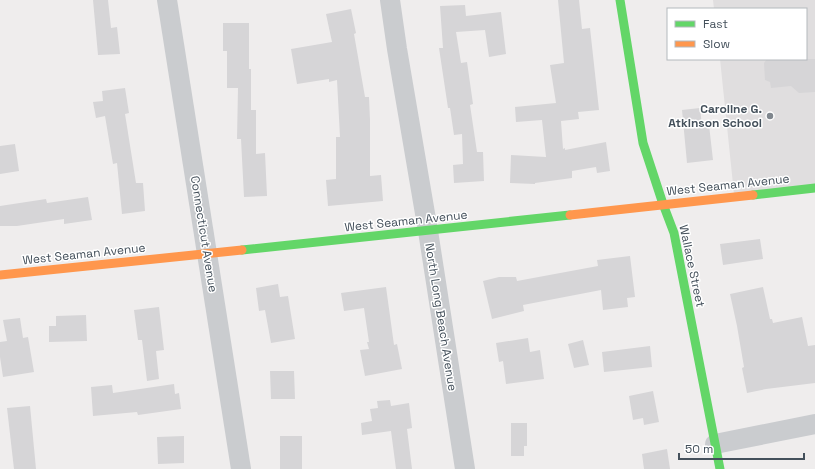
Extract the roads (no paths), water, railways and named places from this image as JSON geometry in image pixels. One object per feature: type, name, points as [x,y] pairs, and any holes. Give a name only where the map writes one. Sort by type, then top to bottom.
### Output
[{"type":"main road","name":"Wallace Street","points":[[620,0],[643,143],[674,233],[720,469]]},
{"type":"main road","name":"West Seaman Avenue","points":[[0,275],[428,231],[815,188]]},
{"type":"street","name":"Connecticut Avenue","points":[[167,0],[241,469]]},
{"type":"street","name":"North Long Beach Avenue","points":[[390,0],[465,469]]},
{"type":"street","points":[[715,444],[815,424]]},
{"type":"place","name":"Caroline G. Atkinson School","points":[[770,116]]}]
